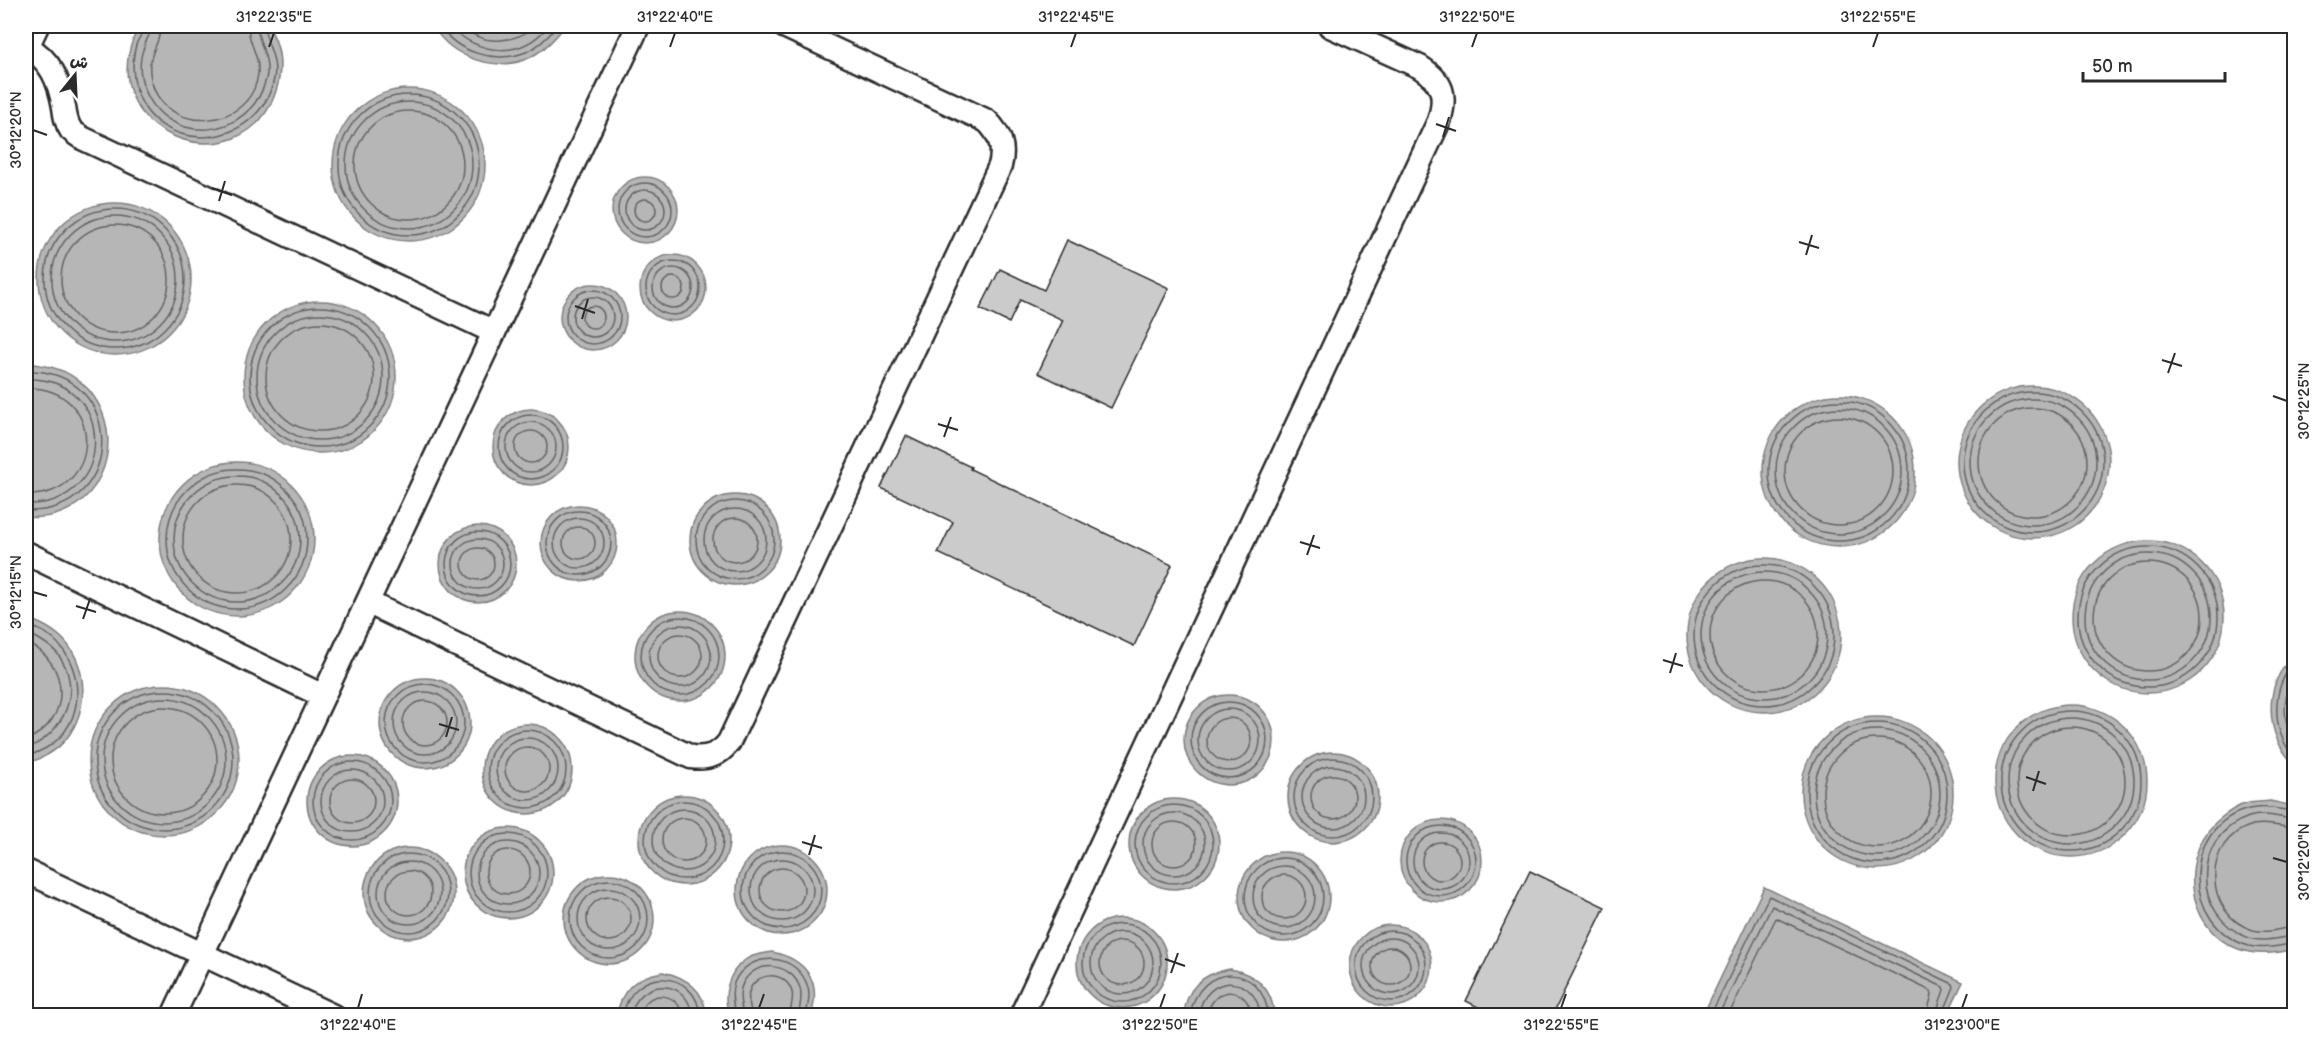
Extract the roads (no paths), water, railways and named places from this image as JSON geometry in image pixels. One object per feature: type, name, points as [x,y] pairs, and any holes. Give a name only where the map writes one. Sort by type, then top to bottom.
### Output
[{"type":"lane","points":[[37,26],[26,47],[41,56],[53,69],[60,87],[66,120],[71,130],[82,138],[494,332]]},
{"type":"lane","points":[[173,1016],[369,603],[638,26]]},
{"type":"lane","points":[[369,603],[691,757],[708,757],[724,749],[1003,156],[999,136],[987,121],[784,26]]},
{"type":"lane","points":[[1022,1016],[1444,106],[1442,90],[1434,76],[1420,67],[1330,26]]},
{"type":"lane","points":[[26,554],[323,696]]},
{"type":"lane","points":[[26,871],[333,1016]]},
{"type":"water","points":[[139,26],[268,26],[276,41],[280,57],[280,74],[276,91],[258,122],[233,138],[203,143],[174,137],[149,120],[132,96],[127,64]]},
{"type":"water","points":[[433,26],[565,26],[550,43],[536,54],[518,62],[504,64],[476,60],[463,54],[451,47]]},
{"type":"water","points":[[409,89],[438,94],[463,111],[480,136],[485,165],[480,194],[463,219],[438,236],[409,241],[380,236],[355,219],[338,194],[333,165],[338,136],[355,111],[380,94]]},
{"type":"water","points":[[638,177],[652,177],[664,182],[673,191],[678,210],[676,223],[669,234],[652,243],[638,243],[626,238],[617,229],[612,217],[612,203],[617,191],[626,182]]},
{"type":"water","points":[[115,203],[144,208],[169,225],[186,250],[191,279],[186,308],[169,333],[144,350],[115,355],[86,350],[61,333],[44,308],[39,279],[44,250],[61,225],[86,208]]},
{"type":"water","points":[[666,255],[680,255],[692,260],[701,269],[706,288],[704,301],[697,312],[680,321],[666,321],[654,316],[645,307],[640,295],[640,281],[645,269],[654,260]]},
{"type":"water","points":[[586,284],[600,284],[612,289],[621,298],[626,317],[624,330],[617,341],[600,350],[586,350],[574,345],[565,336],[560,324],[560,310],[565,298],[574,289]]},
{"type":"water","points":[[320,301],[349,306],[374,323],[391,348],[396,377],[391,406],[374,431],[349,448],[320,453],[291,448],[266,431],[249,406],[244,377],[249,348],[266,323],[291,306]]},
{"type":"water","points":[[35,364],[65,372],[88,389],[101,410],[107,432],[107,454],[101,475],[89,494],[72,508],[51,516],[26,517],[26,366]]},
{"type":"water","points":[[2033,386],[2062,391],[2087,408],[2104,433],[2109,462],[2104,491],[2087,516],[2062,533],[2033,538],[2004,533],[1979,516],[1962,491],[1957,462],[1962,433],[1979,408],[2004,391]]},
{"type":"water","points":[[1839,395],[1868,400],[1893,417],[1910,442],[1915,471],[1910,500],[1893,525],[1868,542],[1839,547],[1810,542],[1785,525],[1768,500],[1763,471],[1768,442],[1785,417],[1810,400]]},
{"type":"water","points":[[524,409],[538,409],[552,415],[563,426],[569,440],[566,462],[558,474],[538,485],[524,485],[510,479],[499,468],[493,454],[493,440],[499,426],[510,415]]},
{"type":"water","points":[[237,462],[266,468],[280,475],[291,485],[301,496],[308,510],[314,539],[308,568],[301,582],[291,593],[280,603],[266,610],[237,616],[208,610],[194,603],[183,593],[173,582],[166,568],[160,539],[166,510],[173,496],[183,485],[194,475],[208,468]]},
{"type":"water","points":[[735,495],[752,498],[767,508],[777,523],[780,540],[777,557],[767,572],[752,582],[735,585],[718,582],[703,572],[693,557],[690,540],[693,523],[703,508],[718,498]]},
{"type":"water","points":[[572,505],[586,505],[600,511],[611,522],[617,536],[614,558],[606,570],[586,581],[572,581],[558,575],[547,564],[541,550],[541,536],[547,522],[558,511]]},
{"type":"water","points":[[478,526],[493,529],[505,537],[513,549],[516,564],[513,579],[505,591],[493,599],[478,602],[463,599],[451,591],[443,579],[440,564],[443,549],[451,537],[463,529]]},
{"type":"water","points":[[2148,541],[2177,546],[2202,563],[2219,588],[2224,617],[2219,646],[2202,671],[2177,688],[2148,693],[2119,688],[2094,671],[2077,646],[2072,617],[2077,588],[2094,563],[2119,546]]},
{"type":"water","points":[[1764,558],[1793,564],[1807,571],[1818,581],[1828,592],[1835,606],[1841,635],[1835,664],[1828,678],[1818,689],[1807,699],[1793,706],[1764,712],[1735,706],[1721,699],[1710,689],[1700,678],[1693,664],[1687,635],[1693,606],[1700,592],[1710,581],[1721,571],[1735,564]]},
{"type":"water","points":[[680,611],[697,614],[712,624],[722,639],[725,656],[722,673],[712,688],[697,698],[680,701],[663,698],[648,688],[638,673],[635,656],[638,639],[648,624],[663,614]]},
{"type":"water","points":[[26,618],[49,628],[68,645],[76,659],[83,689],[82,705],[70,734],[60,746],[47,755],[26,764]]},
{"type":"water","points":[[2294,655],[2294,764],[2277,739],[2271,709],[2272,695],[2277,680]]},
{"type":"water","points":[[425,678],[442,682],[457,691],[466,706],[470,723],[466,740],[457,755],[442,764],[425,768],[408,764],[393,755],[384,740],[380,723],[384,706],[393,691],[408,682]]},
{"type":"water","points":[[164,685],[193,690],[206,697],[217,707],[227,718],[234,731],[239,760],[234,789],[227,802],[217,813],[206,823],[193,830],[164,835],[135,830],[122,823],[111,813],[101,802],[94,789],[89,760],[94,731],[101,718],[111,707],[122,697],[135,690]]},
{"type":"water","points":[[1229,695],[1254,703],[1266,715],[1274,740],[1266,765],[1254,777],[1229,785],[1204,777],[1192,765],[1184,740],[1192,715],[1204,703]]},
{"type":"water","points":[[2071,705],[2100,710],[2125,727],[2142,752],[2147,781],[2142,810],[2125,835],[2100,852],[2071,857],[2042,852],[2017,835],[2000,810],[1995,781],[2000,752],[2017,727],[2042,710]]},
{"type":"water","points":[[1877,717],[1906,722],[1931,739],[1948,764],[1953,793],[1948,822],[1931,847],[1906,864],[1877,869],[1848,864],[1823,847],[1806,822],[1801,793],[1806,764],[1823,739],[1848,722]]},
{"type":"water","points":[[527,724],[544,728],[559,737],[568,752],[572,769],[568,786],[559,801],[544,810],[527,814],[510,810],[495,801],[486,786],[482,769],[486,752],[495,737],[510,728]]},
{"type":"water","points":[[1333,752],[1350,756],[1365,765],[1374,780],[1378,797],[1374,814],[1365,829],[1350,838],[1333,842],[1316,838],[1301,829],[1292,814],[1288,797],[1292,780],[1301,765],[1316,756]]},
{"type":"water","points":[[352,756],[369,760],[384,769],[393,784],[397,801],[393,818],[384,833],[369,842],[352,846],[335,842],[320,833],[311,818],[307,801],[311,784],[320,769],[335,760]]},
{"type":"water","points":[[684,795],[701,799],[716,808],[725,823],[729,840],[725,857],[716,872],[701,881],[684,885],[667,881],[652,872],[643,857],[639,840],[643,823],[652,808],[667,799]]},
{"type":"water","points":[[1174,799],[1199,807],[1211,819],[1219,844],[1211,869],[1199,881],[1174,889],[1149,881],[1137,869],[1129,844],[1137,819],[1149,807]]},
{"type":"water","points":[[2270,801],[2294,806],[2294,949],[2277,952],[2249,952],[2229,945],[2213,932],[2201,916],[2195,897],[2193,878],[2195,858],[2203,839],[2216,822],[2244,804]]},
{"type":"water","points":[[1441,820],[1457,823],[1470,832],[1479,845],[1482,861],[1479,877],[1470,890],[1457,899],[1441,902],[1425,899],[1412,890],[1403,877],[1400,861],[1403,845],[1412,832],[1425,823]]},
{"type":"water","points":[[508,828],[525,832],[540,841],[549,856],[553,873],[549,890],[540,905],[525,914],[508,918],[491,914],[476,905],[467,890],[463,873],[467,856],[476,841],[491,832]]},
{"type":"water","points":[[782,845],[799,849],[814,858],[823,873],[827,890],[823,907],[814,922],[799,931],[782,935],[765,931],[750,922],[741,907],[737,890],[741,873],[750,858],[765,849]]},
{"type":"water","points":[[409,848],[434,856],[446,868],[454,893],[446,918],[434,930],[409,938],[384,930],[372,918],[364,893],[372,868],[384,856]]},
{"type":"water","points":[[1284,852],[1301,856],[1316,865],[1325,880],[1329,897],[1325,914],[1316,929],[1301,938],[1284,942],[1267,938],[1252,929],[1243,914],[1239,897],[1243,880],[1252,865],[1267,856]]},
{"type":"water","points":[[609,874],[626,878],[641,887],[650,902],[654,919],[650,936],[641,951],[626,960],[609,964],[592,960],[577,951],[568,936],[564,919],[568,902],[577,887],[592,878]]},
{"type":"water","points":[[1764,887],[1963,982],[1947,1015],[1703,1015]]},
{"type":"water","points":[[1122,918],[1139,922],[1154,931],[1163,946],[1167,963],[1163,980],[1154,995],[1139,1004],[1122,1008],[1105,1004],[1090,995],[1081,980],[1077,963],[1081,946],[1090,931],[1105,922]]},
{"type":"water","points":[[1391,925],[1407,928],[1420,937],[1429,950],[1432,966],[1429,982],[1420,995],[1407,1004],[1391,1007],[1375,1004],[1362,995],[1353,982],[1350,966],[1353,950],[1362,937],[1375,928]]},
{"type":"water","points":[[772,952],[794,960],[808,974],[814,992],[811,1015],[730,1015],[726,993],[734,971],[748,958]]},
{"type":"water","points":[[1230,969],[1248,975],[1261,984],[1270,998],[1274,1015],[1184,1015],[1188,997],[1198,983],[1212,974]]},
{"type":"water","points":[[663,972],[679,977],[693,986],[702,998],[706,1015],[617,1015],[622,998],[631,985],[645,977]]}]
